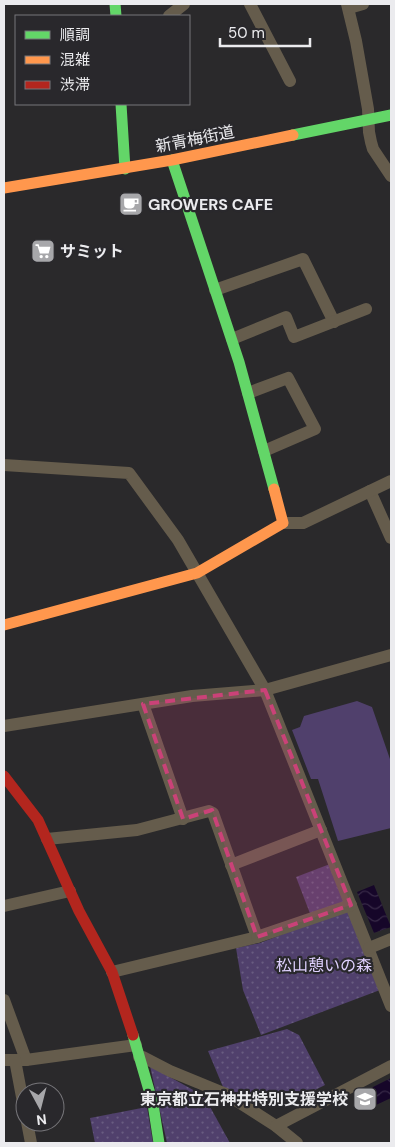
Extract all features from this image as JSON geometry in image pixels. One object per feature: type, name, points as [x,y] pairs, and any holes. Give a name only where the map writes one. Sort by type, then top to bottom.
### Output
[{"type":"street","points":[[170,15],[184,4]]},
{"type":"street","points":[[250,4],[290,81]]},
{"type":"street","points":[[363,4],[348,6],[368,109],[369,132],[373,149],[391,176]]},
{"type":"street","points":[[121,105],[125,169]]},
{"type":"street","name":"新青梅街道","points":[[4,188],[125,169],[391,115]]},
{"type":"street","points":[[172,160],[232,339],[283,523]]},
{"type":"street","points":[[214,290],[303,259],[334,322]]},
{"type":"street","points":[[232,339],[286,317],[294,337],[366,309]]},
{"type":"street","points":[[248,393],[288,378],[315,429],[264,451]]},
{"type":"street","points":[[4,465],[129,473],[178,540],[265,690],[391,1006]]},
{"type":"street","points":[[4,625],[198,573],[283,523],[303,523],[391,481]]},
{"type":"street","points":[[370,491],[391,538]]},
{"type":"street","points":[[4,726],[192,696],[265,690],[391,655]]},
{"type":"street","points":[[143,704],[183,819]]},
{"type":"street","points":[[4,776],[29,808],[47,839],[79,911],[112,972],[152,1104],[159,1143]]},
{"type":"street","points":[[47,839],[137,830],[211,811],[257,937]]},
{"type":"street","points":[[231,865],[321,830]]},
{"type":"street","points":[[4,906],[70,891]]},
{"type":"street","points":[[112,972],[257,937],[351,904]]},
{"type":"street","points":[[369,948],[391,939]]},
{"type":"street","points":[[4,1000],[19,1082]]},
{"type":"street","points":[[15,1060],[137,1051],[144,1057],[170,1071],[226,1094],[276,1126],[297,1143]]},
{"type":"street","points":[[276,1126],[391,1066]]},
{"type":"highlighted area","points":[[265,690],[351,905],[257,937],[212,810],[183,819],[143,704]]},
{"type":"green space","points":[[357,701],[372,707],[391,762],[391,828],[338,841],[318,779],[311,779],[292,730],[300,727],[304,716]]},
{"type":"green space","points":[[330,864],[345,903],[311,916],[296,877]]},
{"type":"green space","name":"松山憩いの森","points":[[350,908],[380,990],[261,1035],[243,990],[236,948],[260,943]]},
{"type":"green space","points":[[287,1029],[299,1035],[325,1085],[295,1100],[292,1094],[263,1107],[223,1087],[208,1051]]},
{"type":"green space","points":[[150,1066],[204,1096],[230,1143],[167,1143]]},
{"type":"green space","points":[[147,1107],[153,1143],[95,1143],[90,1118]]},
{"type":"water","points":[[374,885],[391,927],[374,933],[357,892]]},
{"type":"water","points":[[391,1078],[391,1098],[376,1105],[369,1089]]},
{"type":"traffic: fast","points":[[115,4],[116,15]]},
{"type":"traffic: fast","points":[[121,105],[125,169]]},
{"type":"traffic: fast","points":[[293,135],[391,115]]},
{"type":"traffic: fast","points":[[172,160],[239,362],[274,489]]},
{"type":"traffic: fast","points":[[133,1035],[153,1104],[159,1143]]},
{"type":"traffic: slow","points":[[4,188],[172,160],[293,135]]},
{"type":"traffic: slow","points":[[4,625],[197,573],[283,523],[274,489]]},
{"type":"traffic: jam","points":[[4,776],[38,820],[79,911],[112,972],[133,1035]]},
{"type":"place","name":"GROWERS CAFE","points":[[131,204]]},
{"type":"place","name":"サミット","points":[[43,251]]},
{"type":"place","name":"東京都立石神井特別支援学校","points":[[365,1099]]}]
